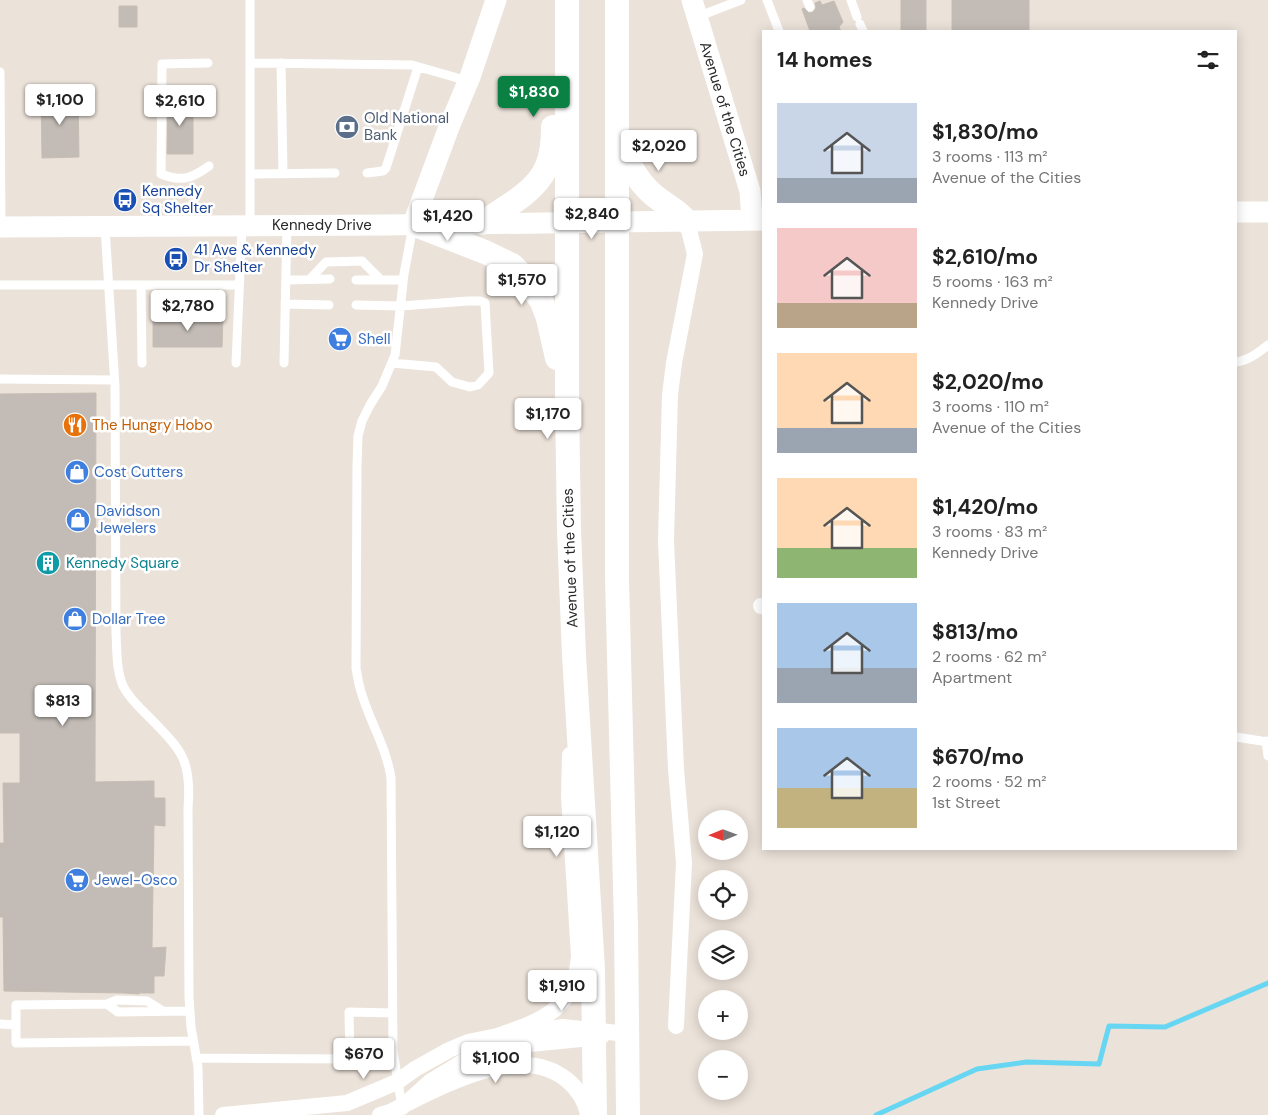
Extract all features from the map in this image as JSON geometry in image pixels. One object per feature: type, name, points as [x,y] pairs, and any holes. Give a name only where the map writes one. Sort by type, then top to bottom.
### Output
[{"type":"main road","points":[[482,223],[521,196],[534,184],[546,168],[551,155],[553,140],[554,0]]},
{"type":"main road","name":"Avenue of the Cities","points":[[567,0],[568,531],[590,905],[595,1034],[595,1115]]},
{"type":"main road","points":[[617,0],[617,579],[628,1034],[628,1115]]},
{"type":"main road","points":[[617,125],[625,154],[636,177],[657,199],[682,216],[687,222]]},
{"type":"main road","points":[[413,224],[485,252],[512,266],[522,274],[541,300],[548,318],[557,359],[567,436]]},
{"type":"street","points":[[413,224],[468,81],[496,0]]},
{"type":"street","name":"Avenue of the Cities","points":[[695,8],[758,220]]},
{"type":"street","points":[[1237,212],[1268,212]]},
{"type":"street","name":"Kennedy Drive","points":[[0,227],[758,220]]},
{"type":"street","points":[[676,1026],[684,862],[676,769],[666,540],[670,395],[674,363],[695,254],[687,222]]},
{"type":"street","points":[[497,1036],[534,1023],[554,1010],[570,990],[578,969],[579,956],[569,796],[574,655]]},
{"type":"street","points":[[223,1115],[347,1102],[397,1082],[414,1068],[468,1042],[563,1027],[595,1034]]},
{"type":"street","points":[[402,1106],[431,1081],[474,1055],[510,1046],[595,1034],[628,1034]]},
{"type":"street","points":[[380,1115],[464,1077],[487,1069],[527,1065],[553,1071],[563,1076],[580,1094],[588,1115]]},
{"type":"lane","points":[[236,363],[239,286],[250,174],[250,0]]},
{"type":"lane","points":[[695,8],[741,0]]},
{"type":"lane","points":[[767,0],[779,30]]},
{"type":"lane","points":[[851,0],[860,24]]},
{"type":"lane","points":[[208,63],[162,64],[161,174],[175,179],[196,175],[209,166]]},
{"type":"lane","points":[[250,63],[412,65],[468,81]]},
{"type":"lane","points":[[281,63],[283,174]]},
{"type":"lane","points":[[367,173],[383,172],[386,168],[418,67]]},
{"type":"lane","points":[[0,72],[0,227]]},
{"type":"lane","points":[[250,174],[335,173]]},
{"type":"lane","points":[[402,1106],[393,1051],[391,778],[389,761],[359,688],[356,668],[358,436],[364,417],[382,386],[392,363],[403,280],[413,224]]},
{"type":"lane","points":[[284,363],[287,225]]},
{"type":"lane","points":[[105,227],[114,380],[116,633],[118,667],[123,685],[132,701],[171,740],[188,768],[190,785],[188,808],[190,1011],[196,1058],[199,1115]]},
{"type":"lane","points":[[310,279],[326,262],[362,262],[381,280]]},
{"type":"lane","points":[[286,280],[330,279]]},
{"type":"lane","points":[[356,280],[403,280]]},
{"type":"lane","points":[[0,285],[239,286]]},
{"type":"lane","points":[[141,286],[142,363]]},
{"type":"lane","points":[[356,305],[401,306],[468,300],[485,303],[488,373],[478,385],[470,387],[452,382],[436,367],[392,363]]},
{"type":"lane","points":[[286,304],[329,305]]},
{"type":"lane","points":[[1237,362],[1257,354],[1268,345]]},
{"type":"lane","points":[[0,380],[114,380]]},
{"type":"lane","points":[[1237,737],[1267,742],[1268,756]]},
{"type":"lane","points":[[190,1011],[163,1011],[147,1001],[117,1000],[107,1004],[16,1004],[16,1042],[193,1041]]},
{"type":"lane","points":[[196,1058],[350,1059],[349,1012],[393,1012]]},
{"type":"lane","points":[[0,1024],[16,1025]]},
{"type":"building","points":[[901,0],[926,0],[926,30],[901,30]]},
{"type":"building","points":[[952,0],[1029,0],[1029,30],[952,30]]},
{"type":"building","points":[[820,1],[822,5],[834,1],[843,22],[839,27],[840,30],[810,30],[802,9],[804,8],[809,13],[813,12],[816,8],[815,3]]},
{"type":"building","points":[[119,6],[137,6],[137,27],[119,27]]},
{"type":"building","points":[[41,94],[78,94],[79,157],[42,158]]},
{"type":"building","points":[[168,99],[193,99],[193,154],[167,154]]},
{"type":"building","points":[[153,316],[223,317],[222,347],[153,347]]},
{"type":"building","points":[[96,393],[95,782],[154,781],[154,798],[165,798],[165,826],[154,825],[152,948],[166,947],[164,976],[154,976],[154,993],[4,991],[3,917],[0,917],[0,843],[4,843],[3,783],[20,783],[20,733],[0,733],[0,394]]},
{"type":"waterway","points":[[876,1115],[977,1069],[1027,1062],[1099,1064],[1109,1026],[1165,1027],[1268,983]]},
{"type":"place","name":"Old National Bank","points":[[347,127]]},
{"type":"place","name":"Kennedy Sq Shelter","points":[[125,200]]},
{"type":"place","name":"41 Ave & Kennedy Dr Shelter","points":[[176,259]]},
{"type":"place","name":"Shell","points":[[340,339]]},
{"type":"place","name":"The Hungry Hobo","points":[[75,425]]},
{"type":"place","name":"Cost Cutters","points":[[77,472]]},
{"type":"place","name":"Davidson Jewelers","points":[[78,520]]},
{"type":"place","name":"Kennedy Square","points":[[48,563]]},
{"type":"place","name":"Dollar Tree","points":[[75,619]]},
{"type":"place","name":"Jewel-Osco","points":[[77,880]]}]
